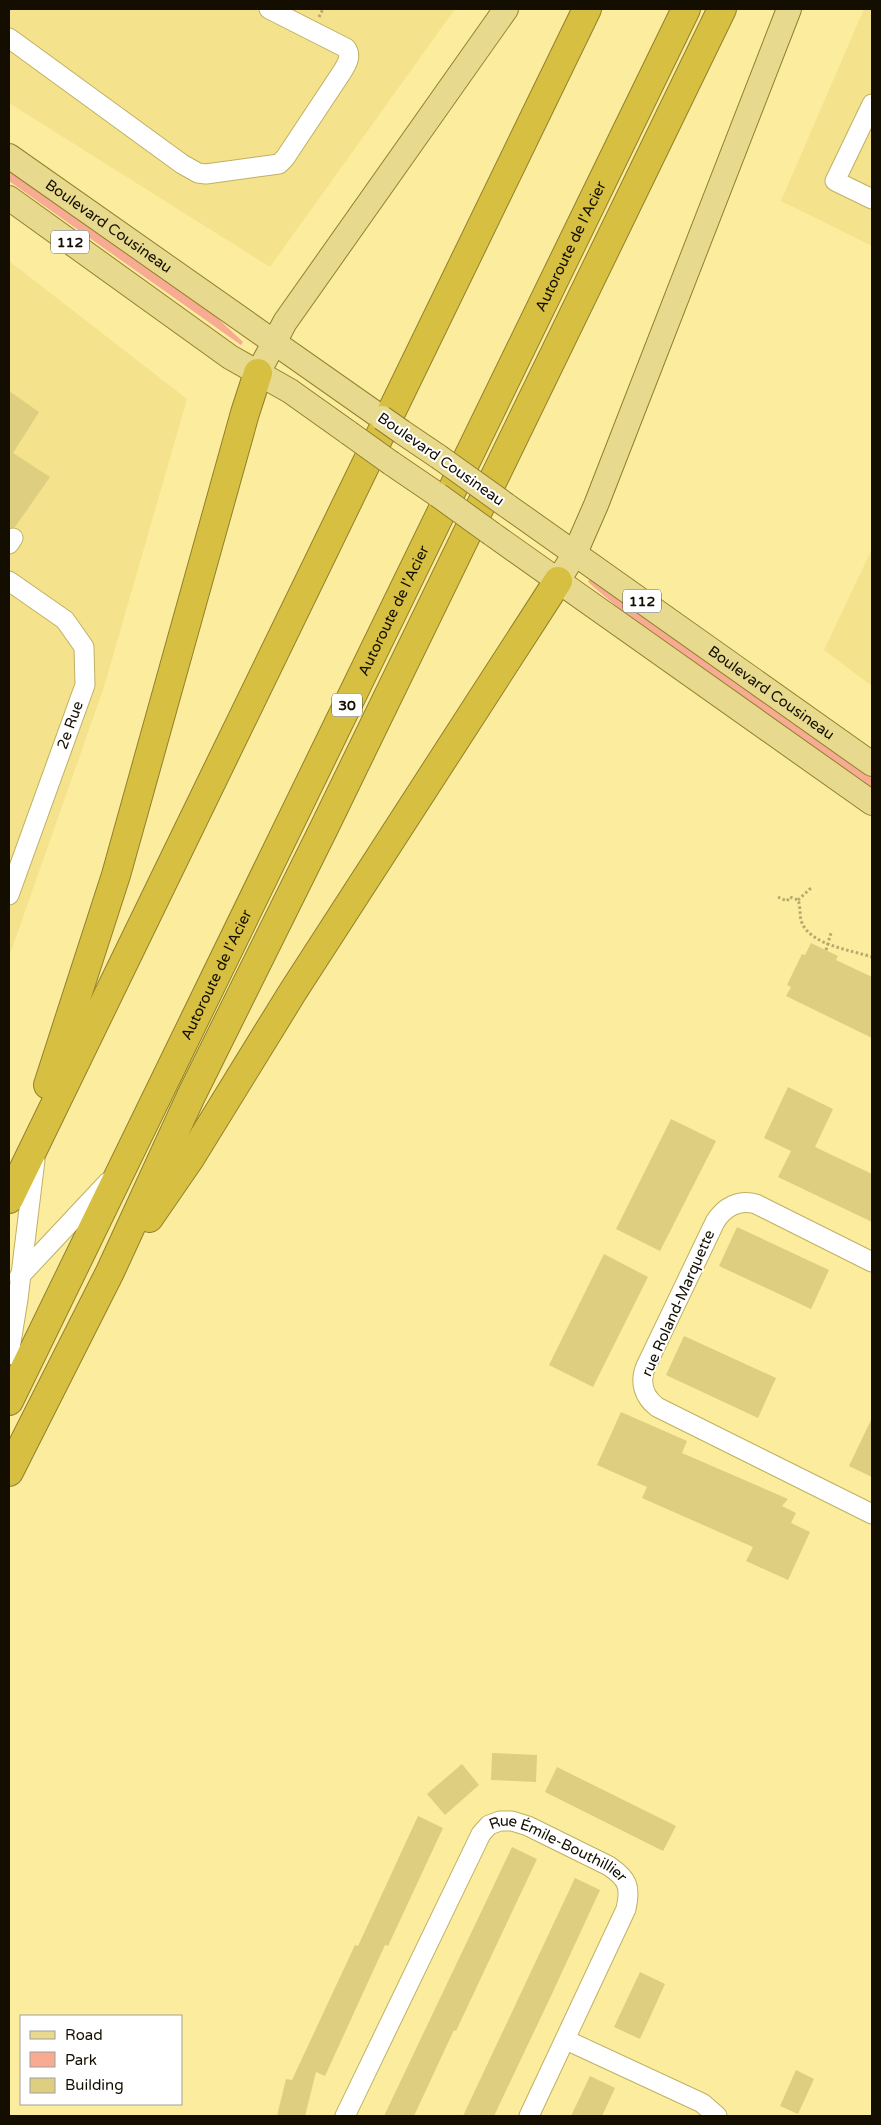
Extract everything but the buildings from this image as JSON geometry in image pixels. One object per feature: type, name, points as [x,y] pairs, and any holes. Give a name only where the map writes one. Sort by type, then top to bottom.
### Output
[{"type":"highway","points":[[12,1192],[587,9]]},
{"type":"highway","name":"Autoroute de l'Acier","points":[[9,1401],[686,9]]},
{"type":"highway","points":[[9,1472],[110,1272],[191,1096],[334,808],[722,9]]},
{"type":"highway","points":[[12,1192],[119,866],[234,449],[258,373]]},
{"type":"highway","points":[[110,1272],[191,1157],[292,993],[558,581]]},
{"type":"main road","points":[[258,373],[274,341],[297,305],[506,9]]},
{"type":"main road","points":[[558,581],[575,553],[596,505],[789,9]]},
{"type":"main road","name":"Boulevard Cousineau","points":[[9,156],[872,764]]},
{"type":"main road","name":"Boulevard Cousineau","points":[[9,198],[230,357],[290,391],[872,803]]},
{"type":"street","points":[[9,38],[182,164],[198,173],[206,174],[279,164],[286,158],[342,72],[348,59],[349,53],[346,48],[269,9]]},
{"type":"street","points":[[872,104],[835,181],[872,199]]},
{"type":"street","name":"2e Rue","points":[[9,581],[65,620],[84,647],[85,684],[9,895]]},
{"type":"street","points":[[9,1355],[15,1281],[42,1102]]},
{"type":"street","points":[[15,1281],[123,1167]]},
{"type":"street","name":"rue Roland-Marquette","points":[[872,1262],[756,1204],[740,1203],[730,1206],[721,1213],[715,1222],[646,1366],[643,1381],[646,1396],[657,1407],[872,1514]]},
{"type":"street","name":"Rue Émile-Bouthillier","points":[[345,2116],[481,1834],[489,1826],[500,1821],[512,1821],[528,1826],[609,1866],[621,1874],[628,1884],[629,1896],[626,1909],[529,2116]]},
{"type":"street","points":[[566,2040],[702,2104],[716,2116]]},
{"type":"path","points":[[318,19],[323,9]]},
{"type":"path","points":[[798,900],[812,888]]},
{"type":"path","points":[[778,897],[787,901],[790,897],[798,900]]},
{"type":"path","points":[[798,900],[800,918],[804,928],[813,937],[828,944],[872,956]]},
{"type":"path","points":[[826,950],[831,933]]},
{"type":"shaded area","points":[[9,9],[455,9],[270,267],[9,103]]},
{"type":"shaded area","points":[[864,9],[872,9],[872,246],[781,201]]},
{"type":"shaded area","points":[[9,261],[187,399],[104,687],[9,957]]},
{"type":"shaded area","points":[[872,549],[872,686],[824,650]]},
{"type":"green space","points":[[9,167],[211,312],[243,342],[241,345],[9,181]]},
{"type":"green space","points":[[590,578],[872,776],[872,790],[623,612],[588,582]]}]
